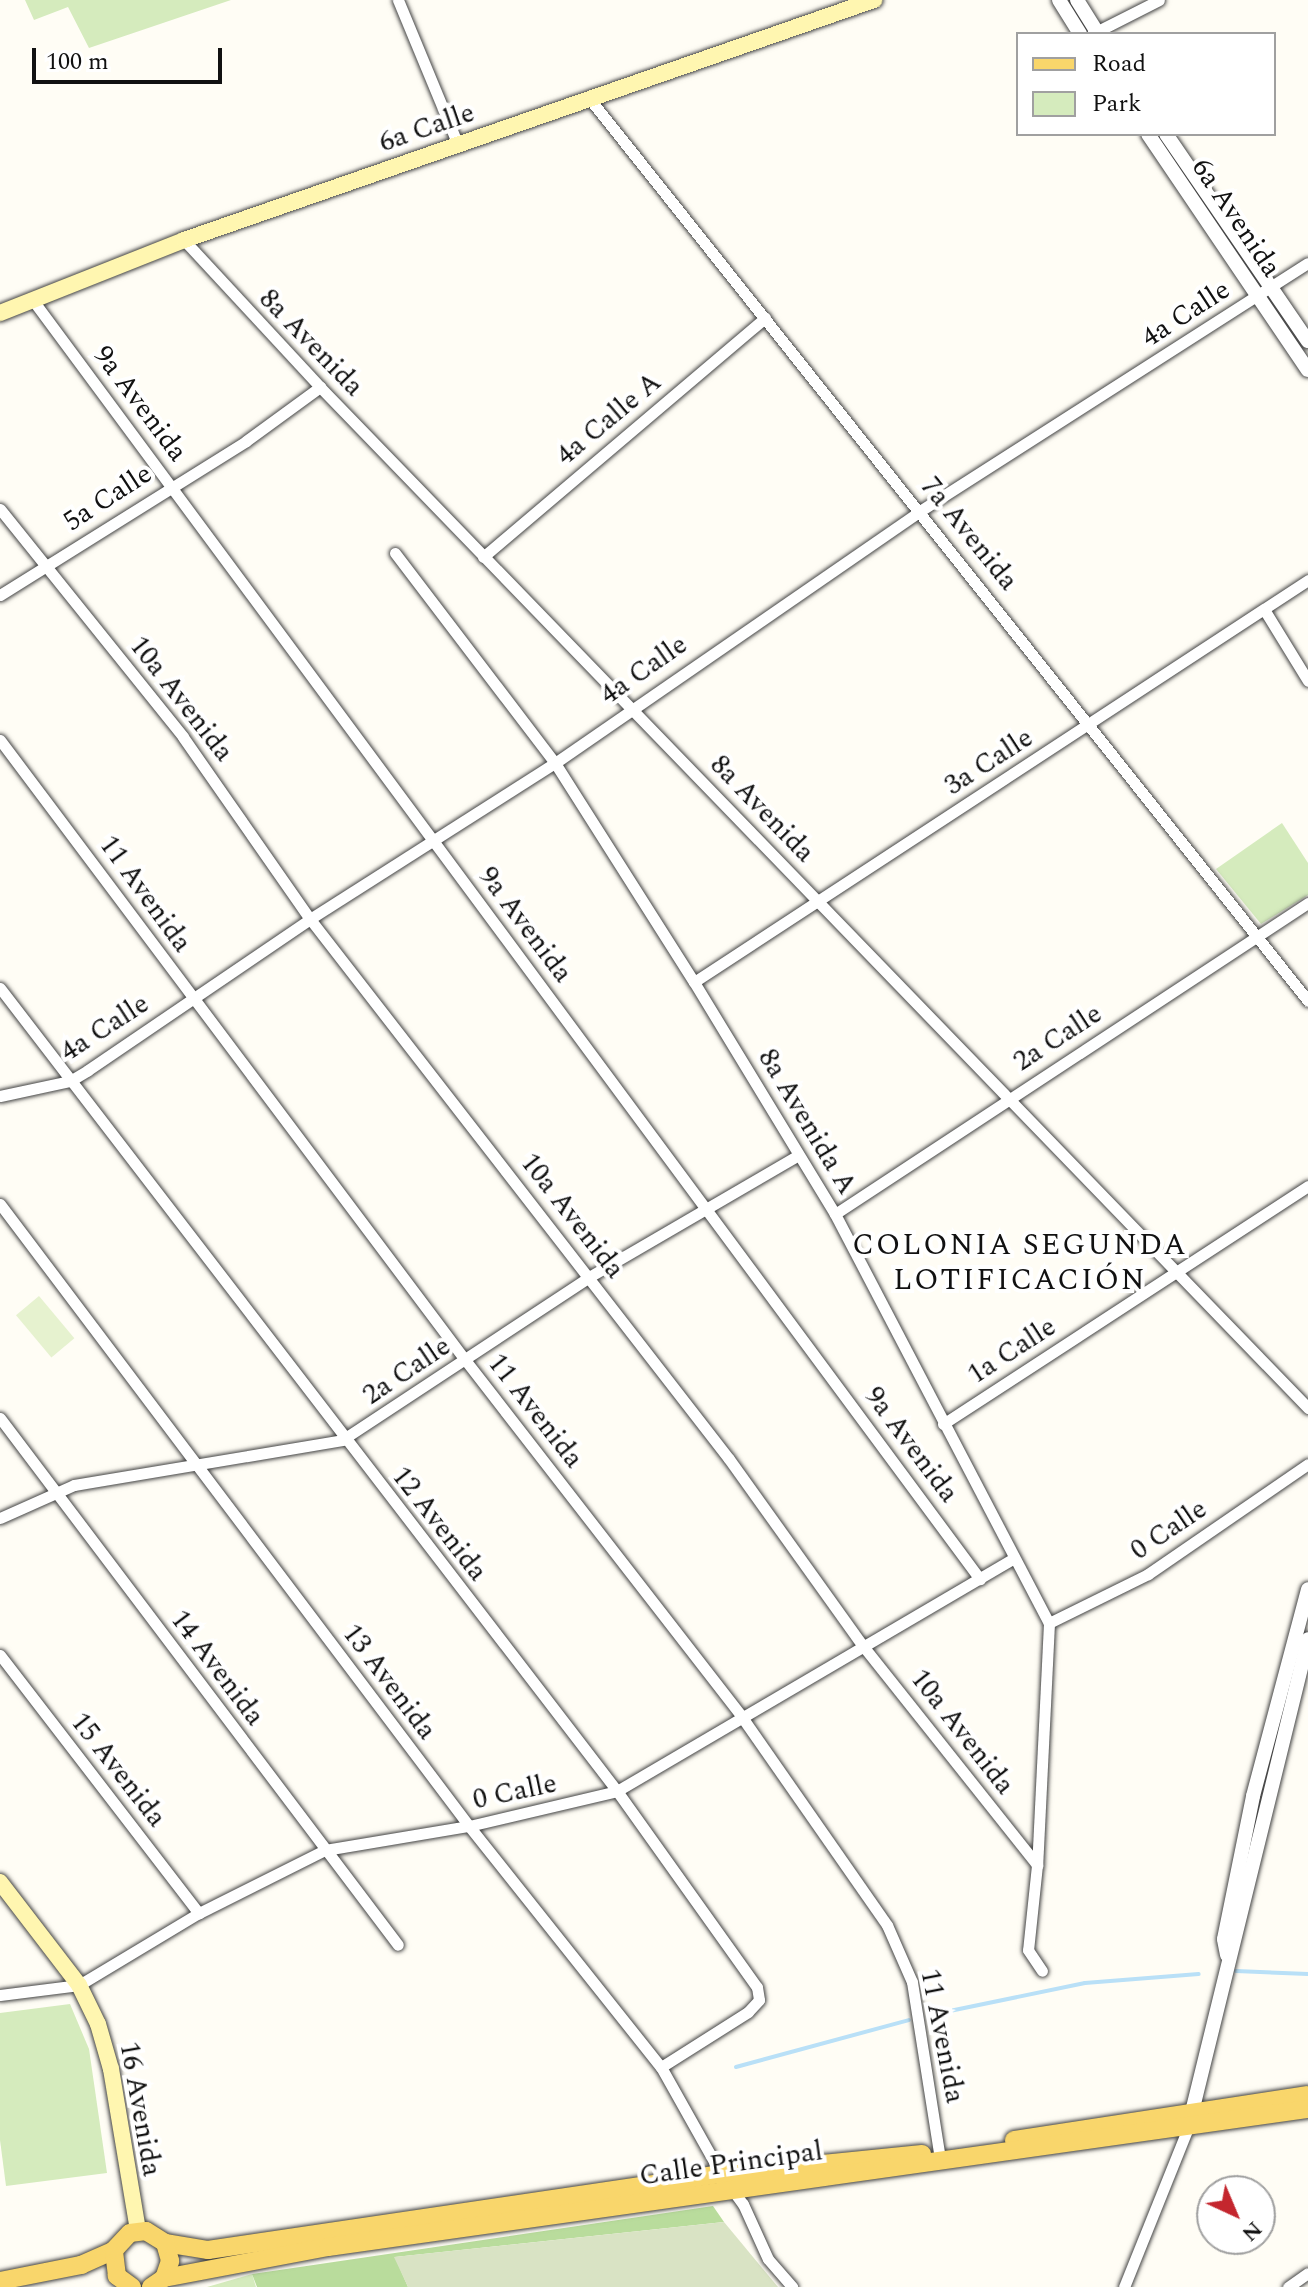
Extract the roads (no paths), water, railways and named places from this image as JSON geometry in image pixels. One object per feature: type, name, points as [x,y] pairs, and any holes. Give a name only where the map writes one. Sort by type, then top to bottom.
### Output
[{"type":"main road","name":"6a Calle","points":[[0,313],[184,240],[874,0]]},
{"type":"main road","name":"16 Avenida","points":[[0,1882],[79,1985],[98,2024],[111,2069],[138,2231]]},
{"type":"main road","name":"Calle Principal","points":[[157,2282],[328,2247],[736,2192],[1190,2120],[1308,2095]]},
{"type":"main road","name":"Calle Principal","points":[[138,2231],[153,2233],[165,2243],[208,2250],[721,2174],[1308,2109]]},
{"type":"main road","points":[[0,2281],[81,2265],[114,2250],[123,2237],[138,2231]]},
{"type":"main road","points":[[157,2282],[170,2261],[165,2243]]},
{"type":"main road","points":[[114,2250],[114,2268],[120,2286]]},
{"type":"street","points":[[398,0],[458,145]]},
{"type":"street","points":[[1059,0],[1079,32]]},
{"type":"street","points":[[1077,0],[1094,32]]},
{"type":"street","points":[[1097,32],[1159,0]]},
{"type":"street","name":"7a Avenida","points":[[589,98],[1308,1001]]},
{"type":"street","name":"6a Avenida","points":[[1149,136],[1308,370]]},
{"type":"street","name":"6a Avenida","points":[[1167,136],[1308,341]]},
{"type":"street","name":"8a Avenida","points":[[184,240],[483,557],[1179,1270],[1308,1408]]},
{"type":"street","name":"4a Calle","points":[[0,1096],[70,1081],[310,919],[555,763],[631,707],[920,511],[1308,263]]},
{"type":"street","name":"9a Avenida","points":[[32,299],[980,1579]]},
{"type":"street","name":"4a Calle A","points":[[483,557],[765,318]]},
{"type":"street","name":"5a Calle","points":[[0,595],[246,441],[320,387]]},
{"type":"street","name":"10a Avenida","points":[[0,509],[44,568],[183,737],[310,919],[589,1277],[863,1646],[1037,1865]]},
{"type":"street","name":"8a Avenida A","points":[[395,553],[555,763],[694,982],[835,1214],[1049,1623]]},
{"type":"street","name":"3a Calle","points":[[694,982],[1308,580]]},
{"type":"street","points":[[1265,611],[1308,681]]},
{"type":"street","name":"11 Avenida","points":[[0,740],[192,1000],[466,1361],[744,1720],[894,1939],[912,1982],[939,2152]]},
{"type":"street","name":"2a Calle","points":[[835,1214],[1308,903]]},
{"type":"street","name":"12 Avenida","points":[[0,988],[342,1440],[617,1791],[757,1987],[759,2000],[748,2012],[661,2067]]},
{"type":"street","name":"2a Calle","points":[[0,1518],[52,1492],[342,1440],[589,1277],[708,1211],[797,1156]]},
{"type":"street","name":"1a Calle","points":[[943,1424],[1308,1186]]},
{"type":"street","name":"13 Avenida","points":[[0,1204],[469,1826],[661,2067],[721,2174],[736,2192],[768,2259],[792,2287]]},
{"type":"street","name":"14 Avenida","points":[[0,1418],[52,1492],[398,1945]]},
{"type":"street","name":"0 Calle","points":[[1049,1623],[1148,1574],[1308,1464]]},
{"type":"street","name":"0 Calle","points":[[0,1995],[79,1985],[199,1913],[325,1850],[469,1826],[617,1791],[744,1720],[1013,1559]]},
{"type":"street","points":[[1227,1955],[1224,1939],[1253,1796],[1308,1589]]},
{"type":"street","points":[[1042,1971],[1028,1950],[1037,1865],[1049,1623]]},
{"type":"street","points":[[1124,2287],[1190,2120],[1227,1955],[1235,1941],[1264,1805],[1308,1639]]},
{"type":"street","name":"15 Avenida","points":[[0,1655],[199,1913]]},
{"type":"street","points":[[1288,2287],[1308,2273]]},
{"type":"waterway","points":[[1236,1971],[1308,1974]]},
{"type":"waterway","points":[[940,2013],[1085,1983],[1199,1974]]},
{"type":"waterway","points":[[736,2067],[909,2020]]},
{"type":"district","name":"COLONIA SEGUNDA LOTIFICACIÓN","points":[[1020,1262]]}]
